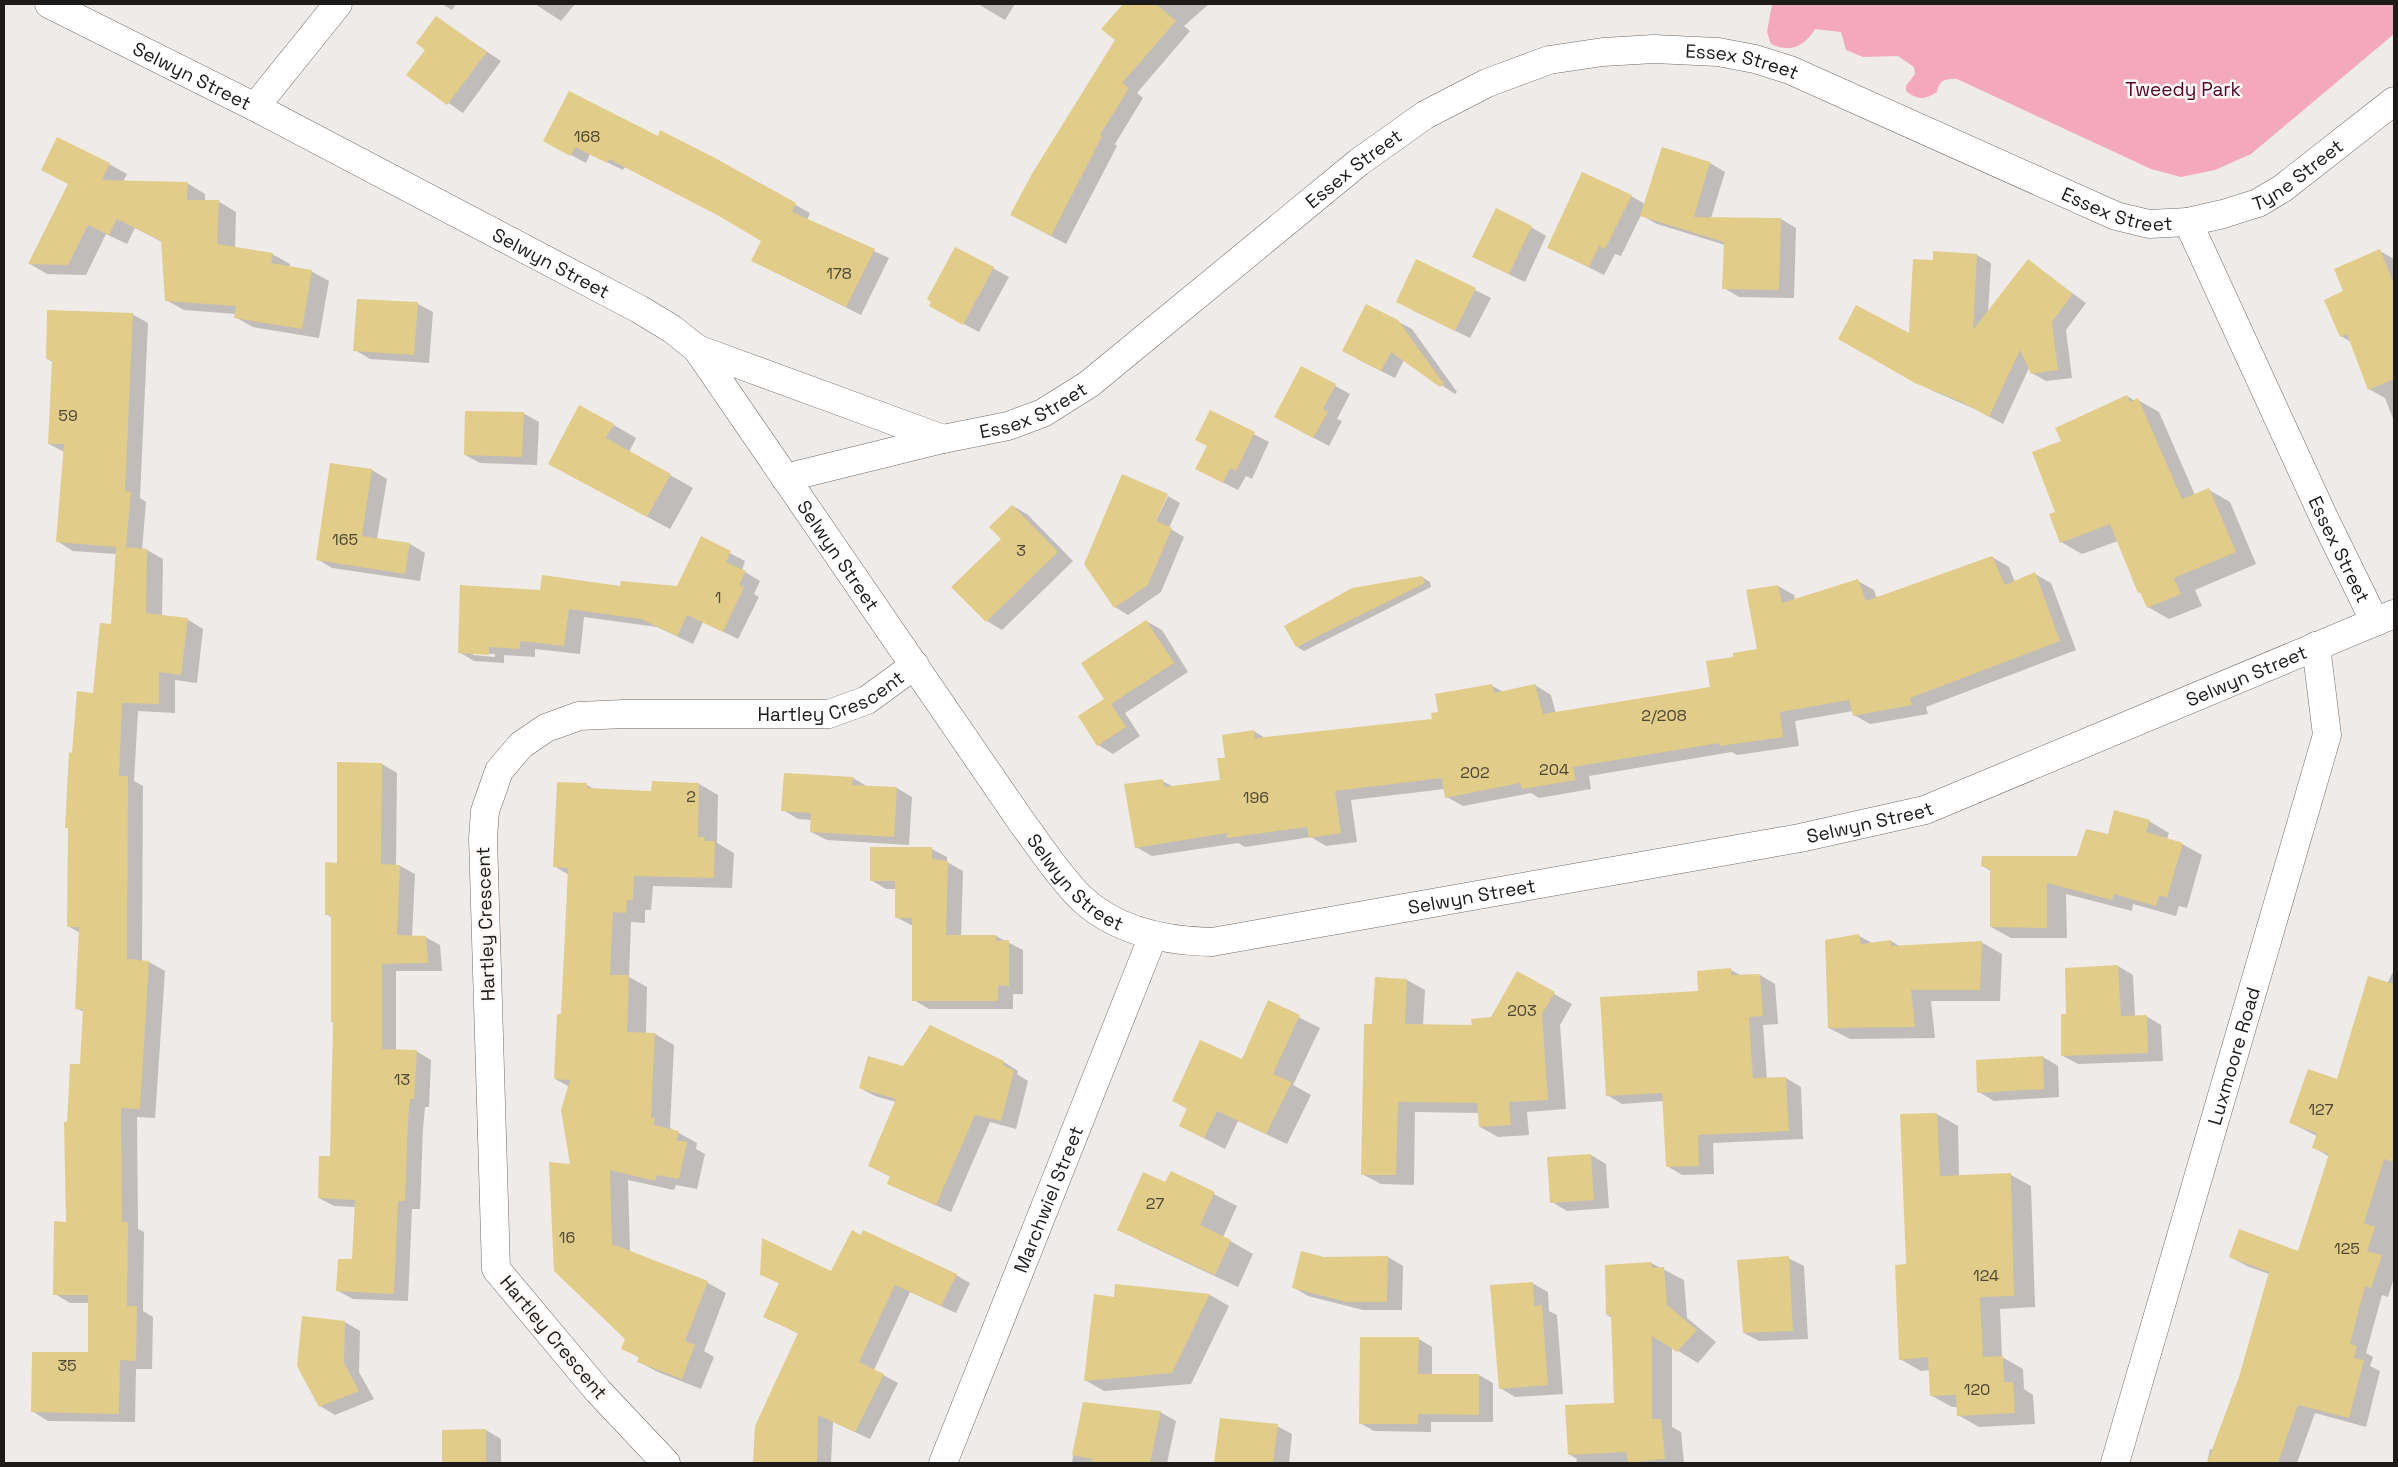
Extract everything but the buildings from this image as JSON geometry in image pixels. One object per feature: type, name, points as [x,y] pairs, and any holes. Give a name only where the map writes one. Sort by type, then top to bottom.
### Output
[{"type":"street","name":"Selwyn Street","points":[[49,4],[255,107],[639,309],[672,329],[697,349],[1023,824],[1080,897],[1100,912],[1122,924],[1153,936],[1178,941],[1212,942],[1800,838],[1925,810],[2385,618]]},
{"type":"street","points":[[255,107],[338,4]]},
{"type":"street","name":"Essex Street","points":[[784,478],[943,439],[1008,426],[1043,413],[1081,389],[1359,162],[1418,120],[1487,83],[1549,60],[1603,52],[1654,49],[1718,52],[1755,59],[1790,70],[2116,216],[2149,224],[2188,222],[2325,520],[2385,618]]},
{"type":"street","name":"Tyne Street","points":[[2188,222],[2223,214],[2266,198],[2283,188],[2394,101]]},
{"type":"street","points":[[697,349],[943,439]]},
{"type":"street","name":"Luxmoore Road","points":[[2115,1463],[2327,735],[2316,646]]},
{"type":"street","name":"Hartley Crescent","points":[[666,1463],[598,1392],[496,1268],[483,838],[485,810],[500,771],[521,745],[546,728],[579,716],[624,714],[829,714],[866,700],[915,665]]},
{"type":"street","name":"Marchwiel Street","points":[[943,1463],[1153,936]]},
{"type":"green space","name":"Tweedy Park","points":[[1772,4],[2394,4],[2394,34],[2251,154],[2215,170],[2181,177],[2151,169],[1957,79],[1941,82],[1937,92],[1929,96],[1921,98],[1914,96],[1906,91],[1906,86],[1915,74],[1914,67],[1898,56],[1863,57],[1846,50],[1841,32],[1815,29],[1806,40],[1796,47],[1778,47],[1771,44],[1767,32]]}]
